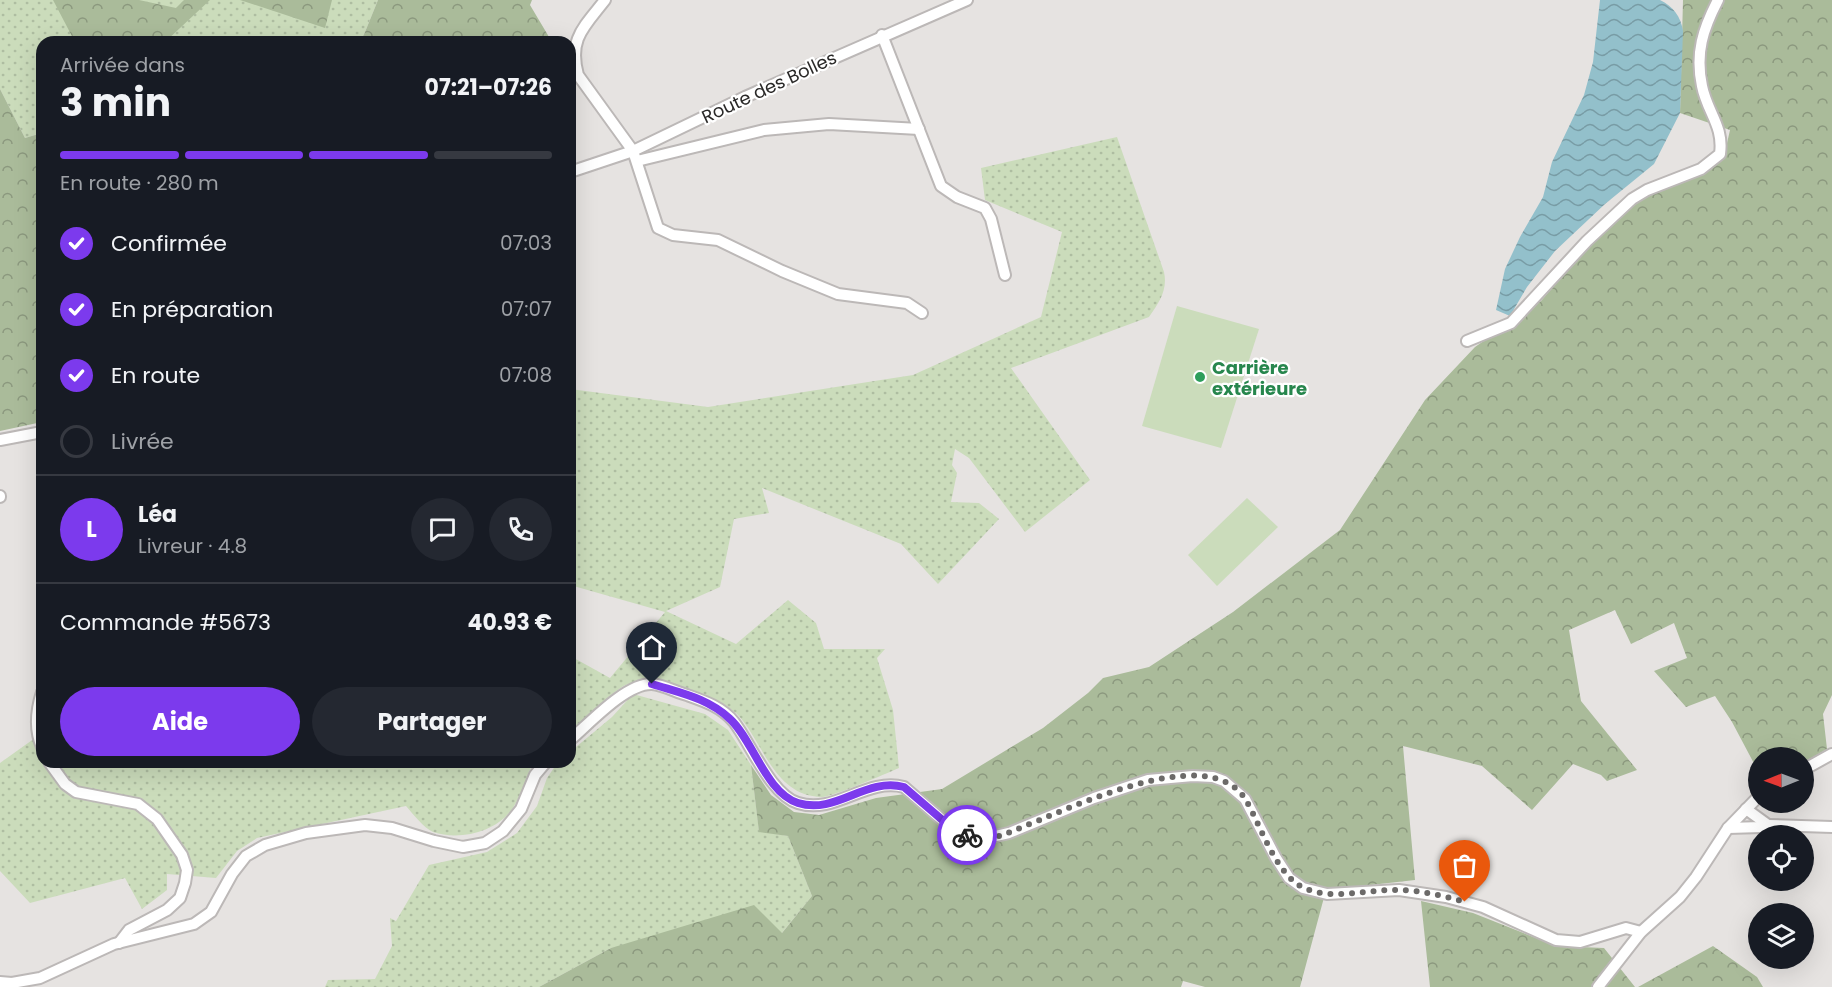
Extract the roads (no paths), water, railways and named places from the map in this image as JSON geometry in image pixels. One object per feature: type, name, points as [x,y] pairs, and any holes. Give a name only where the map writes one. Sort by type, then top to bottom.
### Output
[{"type":"street","points":[[576,43],[583,29],[605,0]]},
{"type":"street","name":"Route des Bolles","points":[[576,171],[635,156],[745,97],[967,0]]},
{"type":"street","points":[[1467,341],[1511,323],[1587,241],[1632,199],[1647,190],[1701,169],[1720,154],[1720,132],[1702,87],[1700,42],[1718,0]]},
{"type":"street","points":[[882,36],[941,186],[957,197],[985,208],[991,219],[1005,275]]},
{"type":"street","points":[[576,68],[578,75],[635,156],[658,228],[673,235],[718,240],[838,294],[907,303],[922,313]]},
{"type":"street","points":[[635,156],[764,130],[830,124],[919,129]]},
{"type":"street","points":[[0,440],[36,433]]},
{"type":"street","points":[[576,736],[632,688],[652,684],[711,703],[733,721],[775,787],[796,803],[819,807],[879,785],[897,785],[904,787],[954,830],[975,837],[987,838],[1009,833],[1094,798],[1148,780],[1193,776],[1213,777],[1224,781],[1245,799],[1289,878],[1303,888],[1327,894],[1399,890],[1446,897],[1483,907],[1556,940],[1580,942],[1626,928],[1641,932]]},
{"type":"street","points":[[1814,764],[1832,754]]},
{"type":"street","points":[[53,768],[65,784],[76,792],[138,804],[157,819],[182,855],[187,870],[180,898],[167,910],[129,930],[118,943]]},
{"type":"street","points":[[0,982],[12,983],[40,978],[118,943],[194,924],[210,912],[232,874],[246,856],[265,845],[306,833],[365,825],[393,828],[434,841],[463,847],[485,843],[503,831],[520,808],[535,775],[541,768]]},
{"type":"street","points":[[1598,987],[1641,932],[1685,890],[1728,828],[1746,809],[1768,825]]},
{"type":"street","points":[[1728,828],[1748,826]]},
{"type":"street","points":[[1814,826],[1832,827]]},
{"type":"water","points":[[1600,0],[1660,0],[1676,12],[1683,31],[1680,113],[1654,164],[1605,204],[1555,251],[1527,287],[1510,316],[1496,310],[1505,269],[1543,197],[1552,162],[1584,95],[1593,62]]},
{"type":"place","name":"Carrière extérieure","points":[[1200,377]]}]
